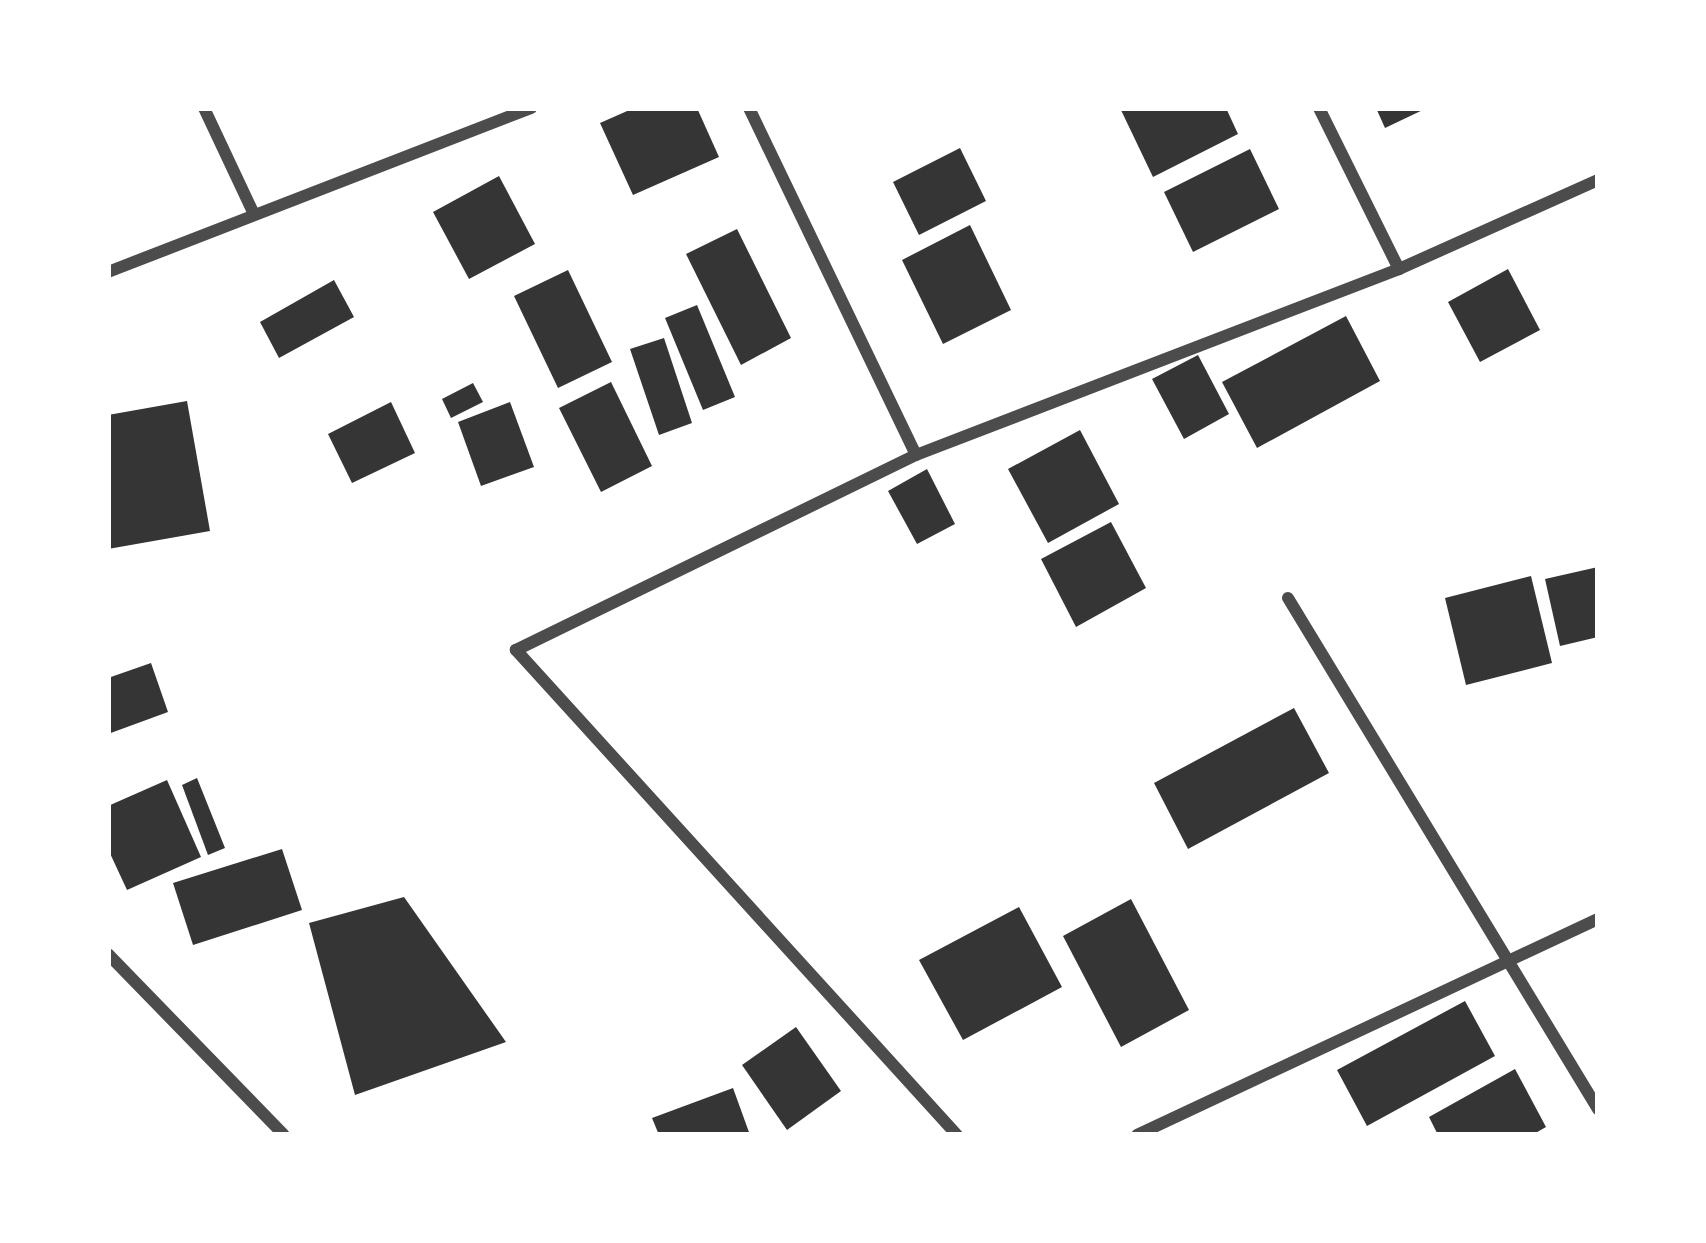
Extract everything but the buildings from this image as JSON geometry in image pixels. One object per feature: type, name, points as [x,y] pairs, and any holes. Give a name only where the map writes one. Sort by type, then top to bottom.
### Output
[{"type":"street","points":[[204,108],[253,212]]},
{"type":"street","points":[[108,272],[531,108]]},
{"type":"street","points":[[749,108],[916,455]]},
{"type":"street","points":[[1319,108],[1399,269]]},
{"type":"street","points":[[957,1135],[515,650],[916,455],[1399,269],[1598,180]]},
{"type":"street","points":[[1288,598],[1598,1109]]},
{"type":"street","points":[[1137,1135],[1507,957],[1598,919]]},
{"type":"street","points":[[108,954],[284,1135]]}]
